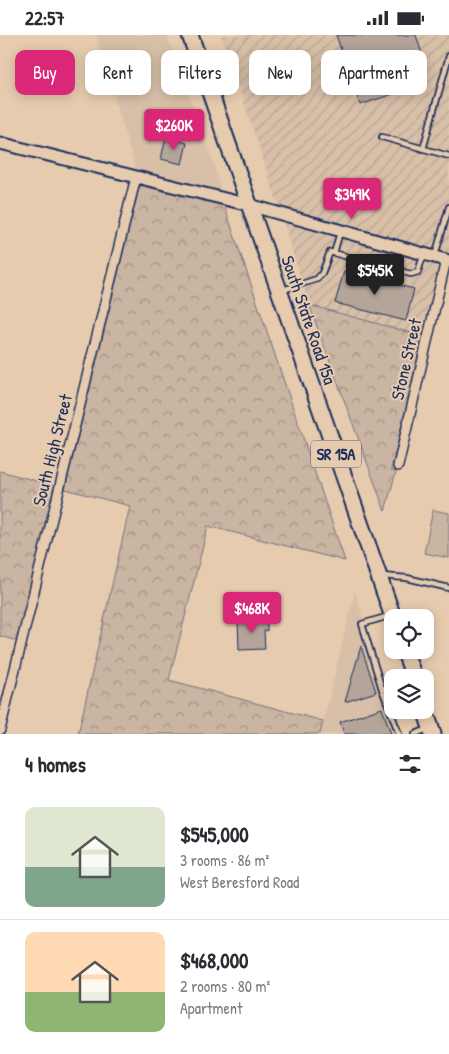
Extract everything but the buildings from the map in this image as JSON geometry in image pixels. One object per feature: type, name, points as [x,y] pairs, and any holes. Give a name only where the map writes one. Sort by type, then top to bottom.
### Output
[{"type":"highway","name":"South State Road 15a","points":[[190,35],[390,609]]},
{"type":"highway","points":[[428,719],[432,731]]},
{"type":"street","points":[[0,143],[249,205],[443,259]]},
{"type":"street","name":"South High Street","points":[[0,730],[136,177]]},
{"type":"street","name":"Stone Street","points":[[398,466],[443,259]]},
{"type":"lane","points":[[422,149],[449,56]]},
{"type":"lane","points":[[382,137],[449,157]]},
{"type":"lane","points":[[443,259],[449,207]]},
{"type":"lane","points":[[334,253],[340,231]]},
{"type":"lane","points":[[279,291],[318,279],[330,252],[411,274],[418,272],[423,254]]},
{"type":"lane","points":[[378,575],[407,578],[449,588]]},
{"type":"lane","points":[[384,618],[362,624],[382,689],[399,734]]},
{"type":"lane","points":[[415,734],[432,731]]},
{"type":"shaded area","points":[[96,35],[167,35],[172,50],[161,50],[161,95],[189,95],[214,164],[220,191],[136,171],[114,95],[151,95],[151,50],[100,50]]},
{"type":"shaded area","points":[[221,35],[449,35],[449,254],[279,207],[239,88],[239,50],[226,50]]},
{"type":"shaded area","points":[[283,221],[439,265],[423,336],[309,305]]},
{"type":"shaded area","points":[[355,591],[384,690],[384,719],[393,719],[397,734],[320,734]]},
{"type":"green space","points":[[140,184],[224,205],[345,561],[208,526],[169,680],[323,721],[320,734],[78,734],[130,506],[65,489]]},
{"type":"green space","points":[[309,305],[423,336],[391,470],[396,472],[385,511]]},
{"type":"green space","points":[[0,471],[55,486],[17,641],[0,636]]},
{"type":"green space","points":[[433,510],[449,513],[449,558],[424,553]]}]
